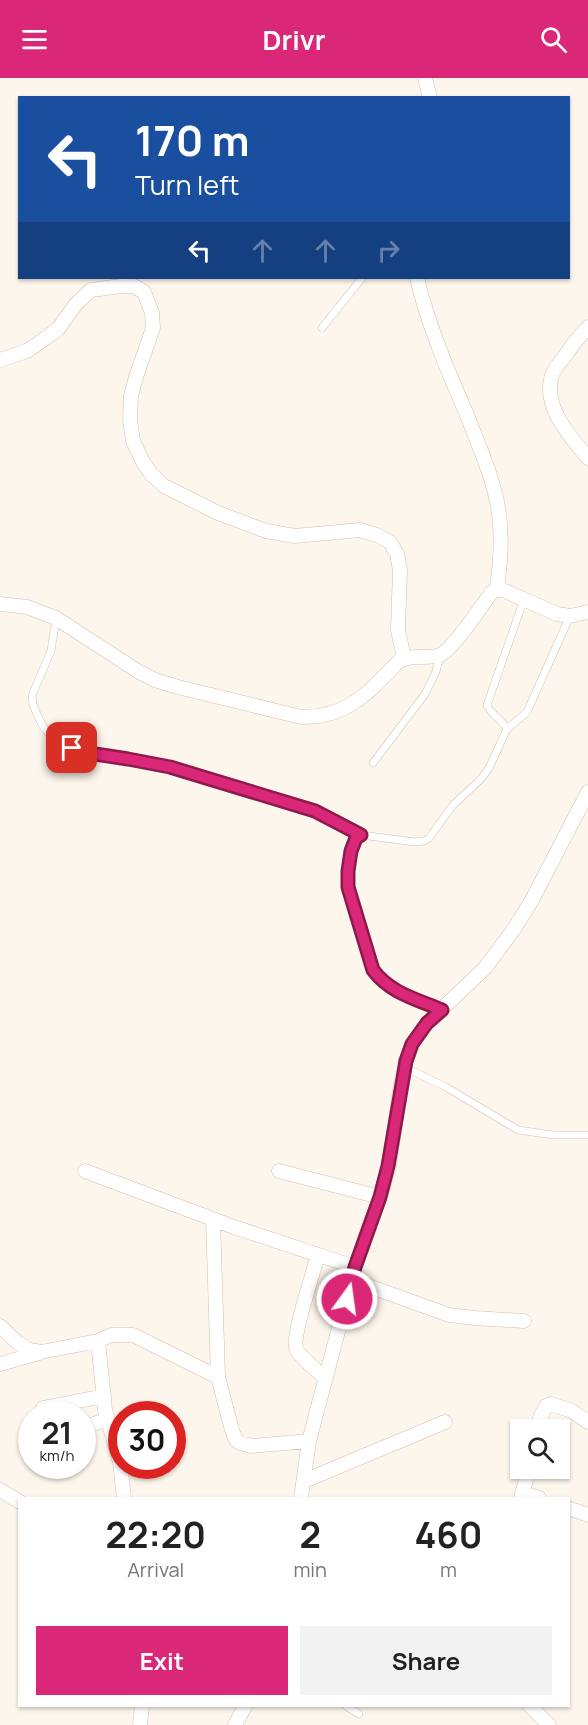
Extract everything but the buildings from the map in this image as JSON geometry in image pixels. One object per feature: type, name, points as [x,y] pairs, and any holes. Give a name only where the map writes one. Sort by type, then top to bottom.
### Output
[{"type":"street","points":[[425,78],[430,96]]},
{"type":"street","points":[[417,279],[422,300],[453,383],[489,471],[501,531],[501,558],[497,588],[557,614],[570,616],[588,612]]},
{"type":"street","points":[[0,360],[27,351],[58,329],[76,304],[91,290],[134,286],[144,292],[152,314],[153,328],[131,396],[130,420],[133,441],[147,468],[164,486],[218,513],[266,531],[295,536],[360,530],[390,542],[397,554],[400,570],[398,630],[404,658]]},
{"type":"street","points":[[588,327],[578,337],[552,374],[550,395],[556,413],[570,437],[588,458]]},
{"type":"street","points":[[0,604],[27,607],[56,618],[155,680],[301,717],[317,717],[332,714],[359,700],[404,658],[434,657],[446,651],[491,593],[503,590]]},
{"type":"street","points":[[301,1497],[309,1441],[353,1274],[380,1197],[388,1166],[404,1067],[412,1044],[427,1023],[485,968],[514,930],[588,792]]},
{"type":"street","points":[[85,1171],[318,1255],[353,1274],[449,1315],[524,1321]]},
{"type":"street","points":[[279,1171],[380,1197]]},
{"type":"street","points":[[213,1219],[218,1377],[236,1440],[252,1446],[309,1441]]},
{"type":"street","points":[[318,1255],[297,1333],[296,1346],[301,1355],[326,1379]]},
{"type":"street","points":[[0,1326],[29,1350],[41,1352]]},
{"type":"street","points":[[0,1364],[41,1352],[98,1341],[111,1335],[133,1335],[218,1377]]},
{"type":"street","points":[[96,1423],[108,1419],[98,1341]]},
{"type":"street","points":[[79,1401],[104,1396]]},
{"type":"street","points":[[540,1419],[546,1406],[551,1404],[572,1412],[588,1422]]},
{"type":"street","points":[[304,1481],[445,1422]]},
{"type":"street","points":[[122,1479],[124,1497]]},
{"type":"street","points":[[521,1496],[526,1479]]},
{"type":"street","points":[[0,1490],[18,1501]]},
{"type":"street","points":[[570,1509],[588,1515]]},
{"type":"street","points":[[140,1725],[142,1707]]},
{"type":"street","points":[[235,1725],[244,1707]]},
{"type":"street","points":[[531,1707],[549,1725]]},
{"type":"lane","points":[[322,328],[361,279]]},
{"type":"lane","points":[[507,729],[504,722],[490,711],[487,705],[524,599]]},
{"type":"lane","points":[[56,618],[51,651],[33,695],[33,705],[42,725],[60,742],[82,752],[170,767],[315,811],[361,835],[415,842],[429,838],[453,805],[480,780],[489,768],[507,729],[527,712],[570,616]]},
{"type":"lane","points":[[373,763],[425,694],[435,674],[441,654]]},
{"type":"lane","points":[[361,835],[356,838],[351,851],[348,887],[373,970],[391,989],[442,1010]]},
{"type":"lane","points":[[404,1067],[456,1092],[518,1130],[553,1135],[588,1135]]},
{"type":"lane","points":[[348,1707],[359,1714]]},
{"type":"route","points":[[72,748],[82,752],[170,767],[315,811],[361,835],[356,838],[351,851],[348,887],[373,970],[391,989],[442,1010],[427,1023],[412,1044],[406,1061],[388,1166],[347,1299]]}]
